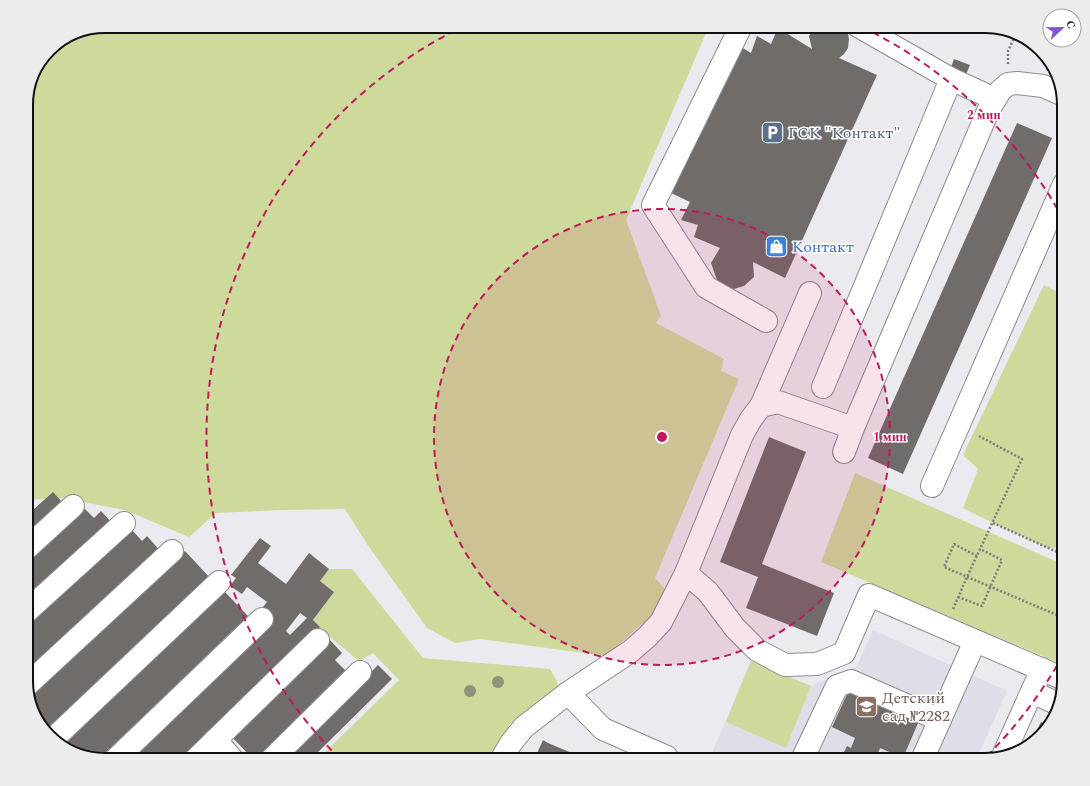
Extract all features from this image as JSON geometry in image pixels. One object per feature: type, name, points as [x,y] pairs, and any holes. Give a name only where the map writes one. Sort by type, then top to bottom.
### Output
[{"type":"street","points":[[738,33],[653,205],[706,286],[766,321]]},
{"type":"street","points":[[870,33],[951,79],[995,99]]},
{"type":"street","points":[[823,387],[951,79]]},
{"type":"street","points":[[844,452],[988,110],[1000,91],[1008,84],[1017,83],[1043,86],[1056,92]]},
{"type":"street","points":[[932,486],[1057,200]]},
{"type":"street","points":[[505,753],[524,727],[568,693],[631,651],[661,622],[686,573],[742,435],[751,419],[761,406],[810,293]]},
{"type":"street","points":[[761,406],[778,402],[853,428]]},
{"type":"street","points":[[33,543],[73,506]]},
{"type":"street","points":[[33,606],[124,523]]},
{"type":"street","points":[[33,680],[172,552]]},
{"type":"street","points":[[686,573],[708,592],[735,628],[757,650],[785,665],[817,664],[844,653],[869,595],[1057,676]]},
{"type":"street","points":[[57,735],[219,582]]},
{"type":"street","points":[[122,753],[262,619]]},
{"type":"street","points":[[202,753],[318,640]]},
{"type":"street","points":[[925,753],[975,641]]},
{"type":"street","points":[[1006,750],[1042,669]]},
{"type":"street","points":[[278,753],[360,672]]},
{"type":"street","points":[[805,753],[837,686],[851,681],[940,720]]},
{"type":"street","points":[[1032,692],[1054,702]]},
{"type":"street","points":[[568,693],[602,729],[658,753]]},
{"type":"street","points":[[216,740],[227,753]]},
{"type":"path","points":[[1008,51],[1014,39]]},
{"type":"path","points":[[946,628],[967,577],[1022,459],[959,425]]},
{"type":"path","points":[[993,524],[1057,552]]},
{"type":"path","points":[[977,556],[954,544],[944,567],[1057,615]]},
{"type":"path","points":[[958,598],[982,606],[991,587],[1002,560],[980,549]]},
{"type":"shaded area","name":"Детский сад №2282","points":[[873,630],[1007,691],[979,753],[712,753],[751,661],[811,686],[857,666]]},
{"type":"green space","points":[[105,33],[706,33],[626,220],[661,316],[656,323],[724,359],[721,371],[739,379],[655,578],[666,590],[658,606],[649,618],[606,656],[480,639],[455,643],[427,628],[367,544],[345,509],[216,513],[189,537],[125,510],[62,498],[33,500],[33,100],[35,86],[40,73],[48,61],[61,48],[73,40],[86,35]]},
{"type":"green space","points":[[1044,285],[1057,292],[1057,547],[1048,548],[963,508],[978,469],[963,455]]},
{"type":"green space","points":[[855,473],[1057,562],[1057,662],[821,562]]},
{"type":"green space","points":[[329,569],[352,569],[423,658],[550,669],[557,681],[559,690],[510,724],[494,753],[324,753],[399,680],[373,653],[359,661],[312,622],[334,592],[320,581]]},
{"type":"green space","points":[[751,661],[811,686],[786,748],[726,722]]},
{"type":"building","name":"ГСК \"Контакт\"","points":[[776,33],[786,33],[812,49],[809,36],[811,33],[848,33],[848,48],[839,58],[877,75],[785,278],[753,262],[754,277],[744,286],[727,291],[717,280],[711,263],[720,248],[694,237],[698,225],[681,220],[690,202],[667,191],[736,44],[751,53],[757,36],[771,44]]},
{"type":"building","points":[[954,59],[970,65],[965,77],[950,70]]},
{"type":"building","points":[[1017,123],[1052,138],[903,474],[868,458]]},
{"type":"building","points":[[769,437],[806,452],[762,564],[834,593],[817,636],[746,608],[758,577],[720,562]]},
{"type":"building","points":[[53,492],[63,503],[35,526],[33,524],[33,508],[34,509]]},
{"type":"building","points":[[83,507],[94,518],[101,511],[114,525],[33,600],[33,553]]},
{"type":"building","points":[[132,530],[142,541],[147,536],[162,553],[33,669],[33,619]]},
{"type":"building","points":[[260,538],[271,546],[258,563],[286,584],[309,553],[329,569],[320,581],[334,592],[313,620],[320,627],[189,753],[138,753],[273,623],[259,612],[267,602],[247,587],[242,594],[230,586],[236,578],[231,575]],"holes":[[[300,613],[307,618],[290,635],[286,631]]]},
{"type":"building","points":[[185,551],[212,580],[52,729],[40,713],[35,700],[34,692]]},
{"type":"building","points":[[224,591],[248,616],[105,753],[86,751],[77,748],[67,742]]},
{"type":"building","points":[[329,639],[342,653],[335,660],[347,672],[263,753],[247,753],[230,735]]},
{"type":"building","points":[[378,665],[392,679],[317,753],[290,753]]},
{"type":"building","points":[[848,692],[918,723],[905,753],[892,753],[880,748],[878,753],[844,753],[847,746],[851,748],[855,738],[832,727]]},
{"type":"building","points":[[1041,722],[1043,723],[1042,725],[1037,730]]},
{"type":"building","points":[[543,740],[572,753],[537,753]]},
{"type":"place","name":"ГСК \"Контакт\"","points":[[772,133]]},
{"type":"place","name":"Контакт","points":[[777,247]]},
{"type":"place","name":"Детский сад №2282","points":[[866,707]]}]
